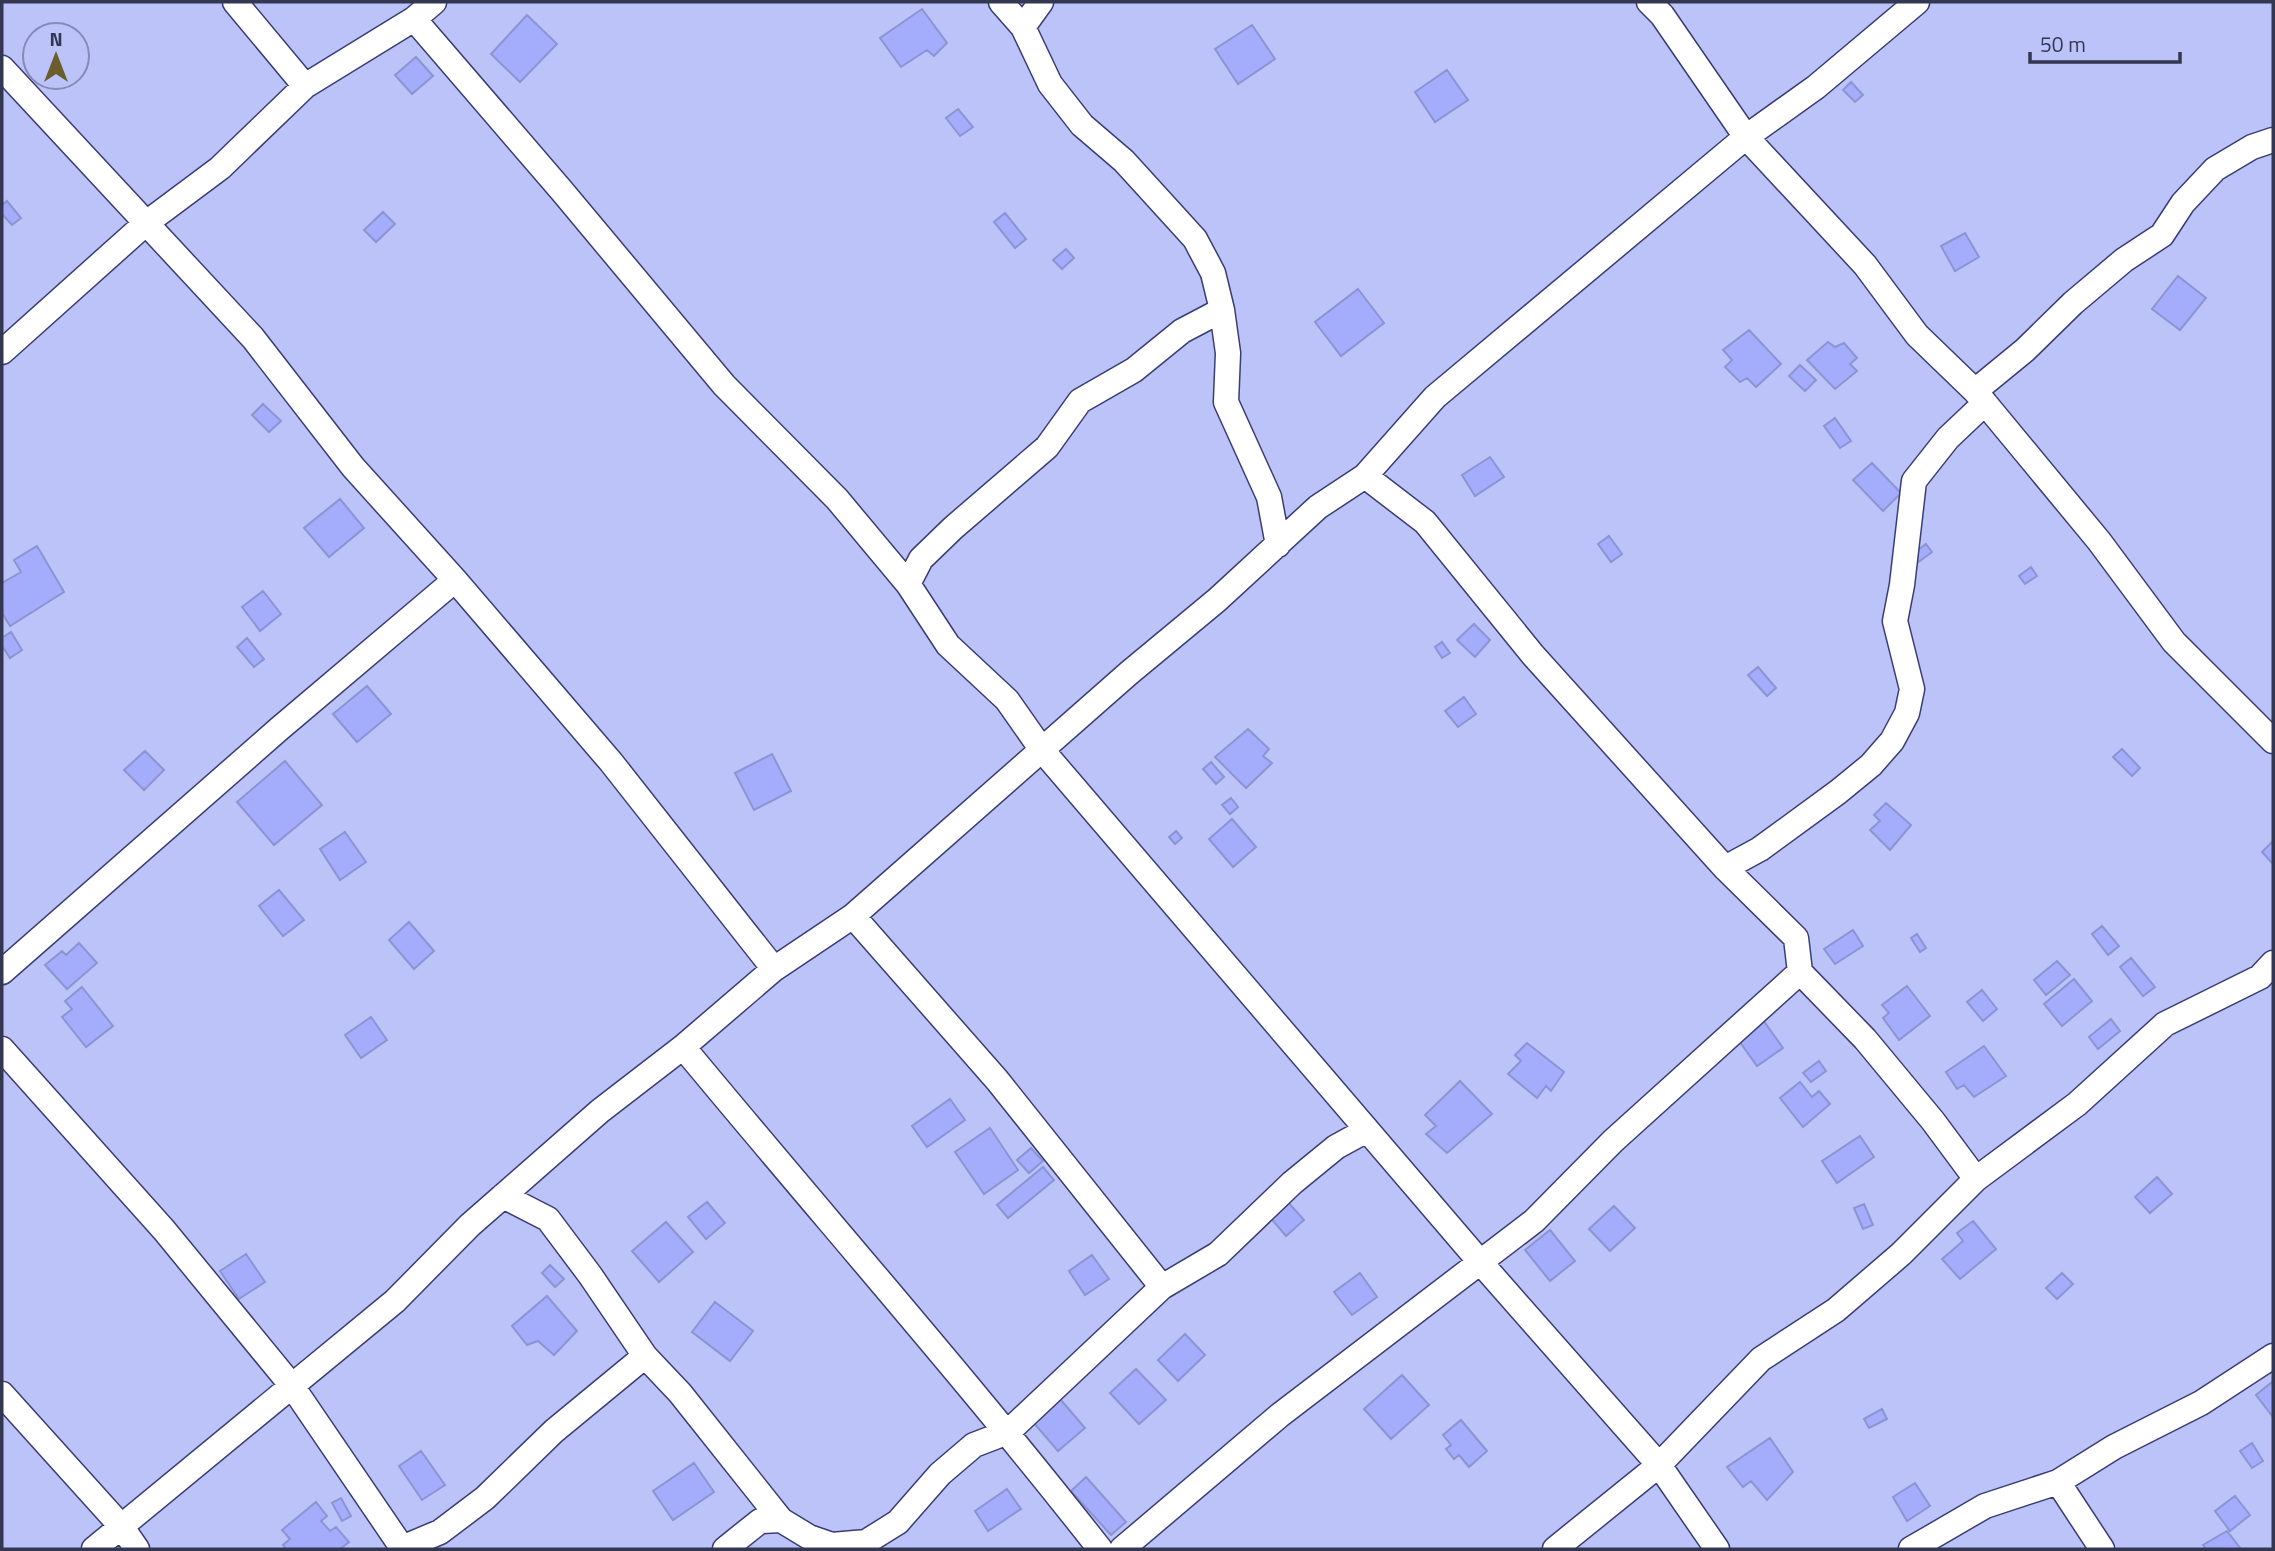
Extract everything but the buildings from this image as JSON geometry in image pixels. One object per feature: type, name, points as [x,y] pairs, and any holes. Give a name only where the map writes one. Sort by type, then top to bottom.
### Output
[{"type":"street","points":[[235,2],[305,86]]},
{"type":"street","points":[[2,352],[145,224],[220,168],[305,86],[414,19],[434,2]]},
{"type":"street","points":[[1001,2],[1023,27],[1050,84],[1082,125],[1124,162],[1195,239],[1213,273],[1228,353],[1226,402],[1269,497],[1278,545]]},
{"type":"street","points":[[1023,27],[1041,2]]},
{"type":"street","points":[[1649,2],[1662,16],[1746,137],[1865,265],[1917,335],[1980,397],[2099,541],[2174,642],[2273,741]]},
{"type":"street","points":[[94,1549],[395,1301],[470,1225],[600,1111],[682,1047],[774,969],[853,916],[1278,545],[1318,507],[1364,476],[1436,397],[1746,137],[1816,88],[1917,2]]},
{"type":"street","points":[[414,19],[724,385],[837,499],[908,584],[948,645],[1007,700],[1042,750],[1481,1263],[1659,1465],[1717,1549]]},
{"type":"street","points":[[2,69],[253,338],[353,467],[455,580],[611,762],[774,969]]},
{"type":"street","points":[[1725,868],[1760,849],[1871,765],[1892,741],[1907,713],[1912,689],[1895,621],[1914,481],[1980,397],[2025,350],[2124,260],[2162,235],[2183,203],[2215,169],[2252,147],[2273,140]]},
{"type":"street","points":[[908,584],[921,559],[1047,447],[1080,401],[1134,370],[1182,331],[1222,310]]},
{"type":"street","points":[[1364,476],[1425,522],[1533,655],[1725,868],[1796,938],[1800,972],[1865,1039],[1933,1121],[1976,1179]]},
{"type":"street","points":[[2,972],[279,729],[455,580]]},
{"type":"street","points":[[853,916],[997,1080],[1161,1287]]},
{"type":"street","points":[[1555,1549],[1659,1465],[1761,1359],[1836,1310],[1901,1254],[1976,1179],[2077,1104],[2165,1024],[2260,977],[2273,963]]},
{"type":"street","points":[[1122,1549],[1280,1415],[1534,1221],[1613,1141],[1800,972]]},
{"type":"street","points":[[682,1047],[1008,1432],[1100,1549]]},
{"type":"street","points":[[2,1049],[164,1230],[292,1386],[403,1549],[440,1532],[485,1498],[554,1431],[645,1356]]},
{"type":"street","points":[[503,1196],[548,1219],[645,1356],[680,1393],[781,1520],[809,1537],[832,1545],[866,1542],[898,1522],[940,1474],[974,1445],[1008,1432],[1161,1287],[1218,1254],[1292,1183],[1336,1147],[1367,1130]]},
{"type":"street","points":[[1911,1549],[1985,1506],[2058,1482],[2114,1447],[2201,1403],[2273,1356]]},
{"type":"street","points":[[2,1394],[121,1526],[137,1549]]},
{"type":"street","points":[[2058,1482],[2102,1549]]},
{"type":"street","points":[[725,1549],[760,1521],[781,1520]]}]
